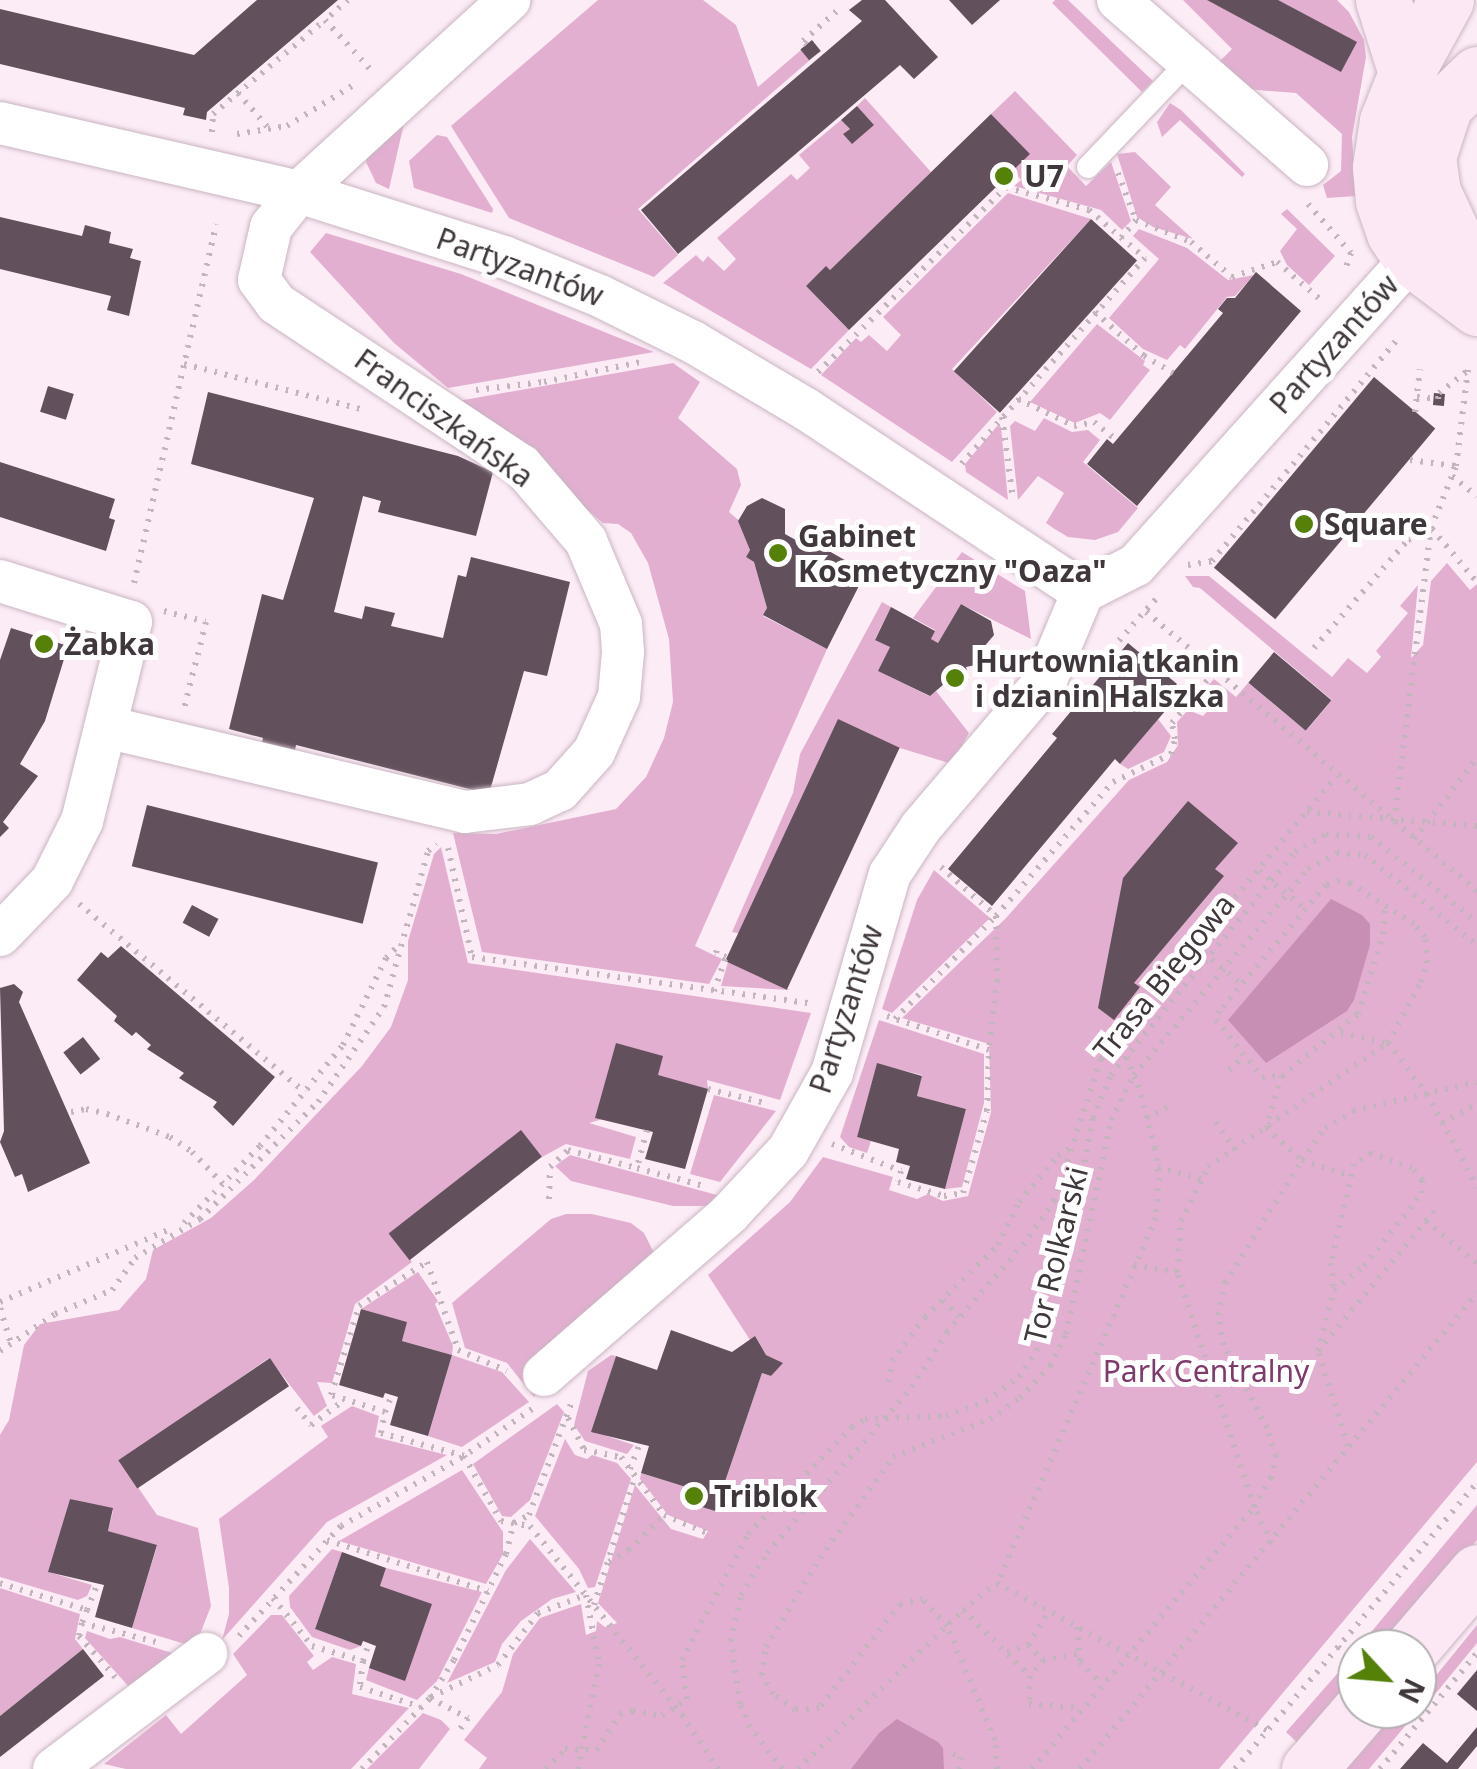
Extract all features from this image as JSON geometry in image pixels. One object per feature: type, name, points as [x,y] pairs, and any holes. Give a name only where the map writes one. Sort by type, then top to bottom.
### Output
[{"type":"street","points":[[299,192],[508,0]]},
{"type":"street","points":[[1118,0],[1306,165]]},
{"type":"street","points":[[1383,0],[1406,73]]},
{"type":"street","points":[[1477,17],[1445,0],[1406,73],[1387,121],[1380,167],[1383,201],[1394,233],[1411,258],[1477,308]]},
{"type":"street","points":[[1477,74],[1444,105],[1428,157],[1433,192],[1456,241],[1477,269]]},
{"type":"street","name":"Partyzantów","points":[[0,123],[299,192],[504,257],[600,296],[693,342],[806,408],[1084,592]]},
{"type":"street","name":"Franciszkańska","points":[[106,727],[465,812],[530,804],[560,790],[585,764],[614,715],[623,677],[621,624],[604,575],[586,541],[522,466],[264,292],[259,280],[270,226],[299,192]]},
{"type":"street","name":"Partyzantów","points":[[540,1391],[729,1214],[788,1151],[832,1073],[890,874],[921,827],[1046,680],[1084,592],[1136,565],[1411,258]]},
{"type":"street","points":[[0,581],[137,608],[82,821],[52,880],[0,935]]},
{"type":"street","points":[[1429,1629],[1477,1572]]},
{"type":"street","points":[[54,1769],[218,1650]]},
{"type":"street","points":[[1309,1769],[1344,1729]]},
{"type":"lane","points":[[1088,167],[1188,64]]},
{"type":"path","points":[[212,132],[213,114],[348,0]]},
{"type":"path","points":[[807,45],[803,41],[837,11]]},
{"type":"path","points":[[241,134],[270,130],[329,104],[374,68],[325,20]]},
{"type":"path","points":[[238,93],[270,130]]},
{"type":"path","points":[[1109,146],[1136,220],[1191,242],[1232,277],[1274,259],[1324,303]]},
{"type":"path","points":[[814,376],[1006,187],[1089,210],[1145,258],[957,470]]},
{"type":"path","points":[[1122,238],[1136,220]]},
{"type":"path","points":[[1327,220],[1350,253],[1340,285]]},
{"type":"path","points":[[175,744],[206,622],[137,608],[184,364],[216,224]]},
{"type":"path","points":[[1095,312],[1144,356],[1172,374]]},
{"type":"path","points":[[1212,561],[1400,336]]},
{"type":"path","points":[[436,408],[472,390],[544,382],[644,361]]},
{"type":"path","points":[[184,364],[366,410]]},
{"type":"path","points":[[1415,412],[1420,369]]},
{"type":"path","points":[[1394,822],[1431,528],[1456,466],[1468,370],[1439,393],[1438,400],[1417,397]]},
{"type":"path","points":[[1018,399],[1074,426],[1094,422],[1116,440]]},
{"type":"path","points":[[1002,416],[1014,510]]},
{"type":"path","points":[[1410,460],[1456,466]]},
{"type":"path","points":[[1452,476],[1477,496]]},
{"type":"path","points":[[1431,528],[1477,582]]},
{"type":"path","points":[[1314,648],[1408,540],[1431,528]]},
{"type":"path","points":[[1146,612],[1477,891]]},
{"type":"path","points":[[894,1018],[996,916],[1114,782],[1171,754],[1175,739],[1172,722],[1215,672]]},
{"type":"path","points":[[1414,839],[1477,758]]},
{"type":"path","points":[[782,1769],[750,1727],[740,1704],[731,1641],[741,1595],[767,1553],[886,1418],[959,1317],[1023,1245],[1054,1201],[1101,1059],[1336,776]]},
{"type":"path","points":[[1307,812],[1477,826]]},
{"type":"path","name":"Trasa Biegowa","points":[[676,1708],[686,1700],[682,1660],[694,1630],[716,1599],[748,1534],[852,1427],[866,1419],[946,1416],[986,1401],[1019,1377],[1041,1348],[1052,1326],[1093,1118],[1110,1074],[1295,852],[1326,834],[1371,837],[1477,922]]},
{"type":"path","points":[[0,1351],[55,1314],[112,1290],[135,1258],[219,1203],[318,1102],[368,1036],[384,1007],[428,851],[445,835],[472,957],[752,994]]},
{"type":"path","name":"Tor Rolkarski","points":[[948,1626],[923,1599],[900,1604],[819,1708],[796,1710],[774,1694],[762,1674],[766,1647],[775,1632],[820,1558],[893,1456],[990,1419],[1020,1398],[1050,1366],[1066,1334],[1111,1120],[1134,1075],[1325,856],[1349,851],[1365,855],[1477,945]]},
{"type":"path","points":[[844,1151],[902,1168],[898,1182],[944,1196],[963,1193],[987,1111],[997,980],[996,916],[932,859]]},
{"type":"path","points":[[1259,871],[1304,908]]},
{"type":"path","points":[[1270,1543],[1254,1506],[1177,1272],[1181,1221],[1208,1167],[1388,1043],[1420,982],[1428,949],[1414,924],[1385,906],[1339,880],[1326,885],[1304,908],[1216,1020],[1262,1077],[1282,1076],[1358,1014],[1368,991],[1385,906]]},
{"type":"path","points":[[68,894],[305,1092]]},
{"type":"path","points":[[11,1343],[0,1305],[183,1225],[224,1184],[342,1045],[386,958],[402,942]]},
{"type":"path","points":[[714,991],[726,958],[716,953],[718,946]]},
{"type":"path","points":[[1196,946],[1241,984]]},
{"type":"path","points":[[877,1012],[989,1050]]},
{"type":"path","points":[[1340,1032],[1388,1043],[1427,1094],[1477,1187]]},
{"type":"path","points":[[798,1769],[963,1610],[997,1583],[1156,1218],[1158,1167],[1134,1075],[1118,1037]]},
{"type":"path","points":[[1229,1070],[1244,1056]]},
{"type":"path","points":[[1266,1128],[1282,1076]]},
{"type":"path","points":[[1032,1769],[1254,1506],[1271,1478],[1276,1456],[1267,1428],[1224,1345],[1218,1315],[1225,1284],[1302,1160],[1336,1118],[1477,1082]]},
{"type":"path","points":[[708,1089],[772,1105]]},
{"type":"path","points":[[1442,1123],[1477,1104]]},
{"type":"path","points":[[1146,1118],[1172,1105]]},
{"type":"path","points":[[71,1112],[86,1109],[108,1114],[170,1137],[192,1152],[224,1184]]},
{"type":"path","points":[[1216,1122],[1234,1150]]},
{"type":"path","points":[[1266,1128],[1302,1160],[1351,1176]]},
{"type":"path","points":[[636,1168],[647,1130]]},
{"type":"path","points":[[888,1382],[892,1361],[943,1300],[998,1245],[1019,1202],[1058,1156],[1074,1145]]},
{"type":"path","points":[[550,1199],[550,1167],[568,1150],[708,1187]]},
{"type":"path","points":[[1334,1290],[1364,1266],[1422,1193],[1422,1180],[1412,1168],[1371,1152],[1354,1164],[1331,1263],[1334,1290],[1318,1351],[1348,1447]]},
{"type":"path","points":[[1158,1167],[1202,1180]]},
{"type":"path","points":[[1318,1351],[1434,1211]]},
{"type":"path","points":[[1426,1221],[1477,1264]]},
{"type":"path","points":[[385,1412],[331,1395],[359,1306],[427,1262],[458,1350],[504,1368],[540,1391],[568,1418],[584,1450],[621,1457],[664,1515],[712,1535]]},
{"type":"path","points":[[1134,1265],[1177,1272]]},
{"type":"path","points":[[1080,1769],[1477,1292]]},
{"type":"path","points":[[943,1300],[959,1317]]},
{"type":"path","points":[[218,1650],[326,1540],[372,1505],[464,1456],[540,1391]]},
{"type":"path","points":[[392,1395],[381,1433],[464,1456],[501,1521],[530,1526],[676,1708],[718,1769]]},
{"type":"path","points":[[297,1408],[311,1424],[346,1399]]},
{"type":"path","points":[[430,1698],[488,1591],[514,1524],[529,1514],[568,1418]]},
{"type":"path","points":[[630,1470],[640,1443]]},
{"type":"path","points":[[594,1605],[634,1478]]},
{"type":"path","points":[[1353,1629],[1477,1482]]},
{"type":"path","points":[[608,1562],[628,1550],[664,1515]]},
{"type":"path","points":[[326,1540],[488,1591]]},
{"type":"path","points":[[0,1583],[87,1610]]},
{"type":"path","points":[[98,1583],[82,1623],[114,1632]]},
{"type":"path","points":[[997,1583],[1268,1730]]},
{"type":"path","points":[[362,1769],[430,1698],[498,1665],[538,1613],[586,1595]]},
{"type":"path","points":[[578,1769],[599,1664],[586,1595]]},
{"type":"path","points":[[273,1598],[312,1646],[363,1661]]},
{"type":"path","points":[[963,1610],[1030,1676]]},
{"type":"path","points":[[1007,1652],[1028,1645],[1050,1611]]},
{"type":"path","points":[[948,1626],[995,1740],[997,1769]]},
{"type":"path","points":[[1077,1626],[1078,1654],[1088,1674],[1102,1685]]},
{"type":"path","points":[[369,1643],[360,1687],[421,1706]]},
{"type":"path","points":[[1028,1645],[1043,1660]]},
{"type":"path","points":[[1235,1769],[1337,1648]]},
{"type":"path","points":[[1380,1769],[1477,1652]]},
{"type":"path","points":[[1078,1654],[1043,1660],[1030,1676],[1029,1704],[1082,1708]]},
{"type":"path","points":[[430,1698],[468,1718],[456,1733]]},
{"type":"path","points":[[546,1769],[565,1749],[596,1750],[620,1714],[634,1711],[662,1716],[676,1708]]},
{"type":"path","points":[[954,1754],[961,1757],[958,1769]]},
{"type":"green space","points":[[598,0],[703,0],[736,25],[758,87],[801,50],[810,60],[638,209],[678,255],[654,277],[509,218],[451,126]]},
{"type":"green space","points":[[1068,0],[1153,81],[1142,92],[1052,3]]},
{"type":"green space","points":[[1183,0],[1337,0],[1349,12],[1364,40],[1366,57],[1352,137],[1356,196],[1327,198],[1323,185],[1341,171],[1342,134],[1296,93],[1244,89],[1213,68],[1232,49]]},
{"type":"green space","points":[[1015,91],[1077,155],[1067,166],[1086,186],[1111,162],[1131,221],[1122,230],[1101,210],[1014,186],[1021,180],[1013,170],[1029,154],[991,114]]},
{"type":"green space","points":[[865,98],[931,172],[830,270],[826,267],[806,286],[849,330],[811,369],[663,283],[696,255],[703,262],[708,256],[724,271],[736,259],[717,238],[791,174],[797,180],[810,168],[799,155],[841,120],[850,129],[843,134],[873,124],[857,106]]},
{"type":"green space","points":[[1170,103],[1245,174],[1242,177],[1180,120],[1162,137],[1157,122]]},
{"type":"green space","points":[[405,119],[389,189],[376,183],[366,162],[369,152]]},
{"type":"green space","points":[[437,135],[447,137],[492,213],[414,188],[409,161]]},
{"type":"green space","points":[[1135,152],[1171,187],[1155,205],[1193,239],[1153,227],[1137,217],[1117,154]]},
{"type":"green space","points":[[1008,193],[1091,219],[952,369],[997,412],[952,462],[821,375],[856,338],[861,342],[869,335],[887,351],[901,335],[883,317]]},
{"type":"green space","points":[[1287,209],[1335,256],[1309,285],[1287,265],[1280,251],[1297,229],[1281,214]]},
{"type":"green space","points":[[1139,229],[1187,248],[1228,280],[1254,275],[1235,296],[1227,297],[1185,349],[1180,345],[1167,360],[1143,349],[1109,318],[1159,259],[1133,236]]},
{"type":"green space","points":[[326,233],[461,274],[654,352],[448,388],[394,343],[310,252]]},
{"type":"green space","points":[[1097,324],[1145,361],[1143,365],[1150,370],[1110,420],[1100,413],[1075,423],[1030,402]]},
{"type":"green space","points":[[673,363],[700,382],[678,418],[737,469],[741,485],[729,512],[743,524],[750,550],[746,557],[754,562],[767,608],[763,616],[827,649],[695,946],[722,959],[709,984],[482,952],[453,833],[496,834],[616,809],[646,777],[664,738],[673,702],[669,639],[648,563],[631,533],[618,524],[603,523],[458,401]]},
{"type":"green space","points":[[1044,418],[1072,432],[1088,430],[1100,440],[1083,462],[1138,508],[1118,532],[1095,540],[1068,537],[1053,528],[1046,523],[1064,493],[1038,476],[1018,500],[1010,426],[1015,421],[1035,431]]},
{"type":"green space","points":[[998,425],[1008,500],[966,472],[965,464]]},
{"type":"green space","points":[[962,552],[1025,591],[1031,639],[961,604],[938,643],[931,639],[935,630],[913,618]]},
{"type":"green space","name":"Park Centralny","points":[[1447,563],[1470,590],[1477,584],[1477,1462],[1219,1769],[479,1769],[487,1758],[464,1740],[502,1692],[513,1654],[540,1618],[581,1604],[586,1635],[596,1631],[597,1621],[605,1627],[617,1623],[598,1603],[635,1485],[671,1529],[703,1539],[708,1531],[668,1515],[640,1479],[641,1473],[686,1487],[683,1501],[715,1511],[762,1373],[771,1376],[782,1363],[766,1355],[755,1337],[750,1340],[708,1275],[790,1202],[823,1157],[893,1177],[889,1190],[917,1199],[928,1194],[943,1201],[968,1196],[991,1112],[989,1044],[902,1018],[1006,918],[1129,780],[1167,762],[1178,745],[1177,722],[1188,710],[1203,716],[1212,706],[1202,692],[1214,679],[1236,697],[1248,683],[1306,731],[1332,700],[1200,588],[1193,587],[1185,576],[1209,576],[1332,677],[1348,658],[1367,673],[1381,657],[1376,651],[1408,613],[1400,606],[1418,585],[1411,658],[1423,645],[1431,581]]},
{"type":"green space","points":[[882,602],[891,607],[875,639],[890,647],[879,671],[929,696],[936,691],[969,733],[952,764],[900,748],[741,934],[732,932],[793,793],[800,754]]},
{"type":"green space","points":[[1158,719],[1171,736],[1164,752],[1128,769],[1120,764]]},
{"type":"green space","points":[[441,847],[468,963],[811,1013],[780,1100],[707,1080],[708,1089],[589,1123],[636,1137],[630,1159],[566,1144],[542,1157],[521,1131],[392,1236],[412,1262],[355,1304],[332,1383],[317,1382],[327,1406],[314,1416],[269,1358],[120,1461],[157,1515],[198,1528],[211,1606],[195,1647],[132,1628],[157,1546],[108,1531],[113,1511],[70,1499],[49,1572],[92,1585],[87,1596],[78,1600],[0,1577],[0,1435],[9,1420],[24,1345],[40,1324],[119,1310],[146,1279],[153,1250],[211,1218],[254,1180],[362,1066],[391,1027],[408,980],[408,941],[434,854]]},
{"type":"green space","points":[[934,870],[990,918],[892,1013],[882,1009],[917,900]]},
{"type":"green space","points":[[728,962],[790,990],[721,986]]},
{"type":"green space","points":[[879,1020],[984,1054],[984,1103],[962,1187],[945,1189],[966,1109],[917,1096],[922,1075],[877,1064],[857,1137],[871,1141],[867,1153],[849,1147],[840,1137]]},
{"type":"green space","points":[[714,1095],[776,1111],[720,1182],[690,1174]]},
{"type":"green space","points":[[570,1155],[717,1195],[706,1206],[673,1206],[571,1181],[555,1166]]},
{"type":"green space","points":[[566,1214],[592,1214],[631,1223],[644,1233],[655,1255],[534,1397],[507,1363],[465,1348],[452,1303],[551,1219]]},
{"type":"green space","points":[[418,1272],[438,1301],[435,1304],[453,1346],[452,1355],[402,1341],[406,1322],[361,1309]]},
{"type":"green space","points":[[452,1355],[502,1372],[529,1402],[462,1447],[428,1436]]},
{"type":"green space","points":[[611,1355],[616,1356],[592,1431],[634,1445],[627,1454],[585,1441],[574,1425],[588,1371]]},
{"type":"green space","points":[[557,1404],[564,1412],[530,1500],[511,1517],[502,1516],[473,1464]]},
{"type":"green space","points":[[352,1406],[379,1416],[375,1437],[447,1455],[327,1522],[222,1640],[229,1614],[229,1588],[219,1519],[328,1437],[321,1426]]},
{"type":"green space","points":[[565,1439],[575,1455],[587,1459],[592,1455],[617,1463],[631,1479],[595,1587],[588,1588],[579,1569],[535,1516]]},
{"type":"green space","points":[[462,1470],[503,1532],[503,1554],[486,1584],[339,1541]]},
{"type":"green space","points":[[1477,1505],[1477,1540],[1403,1629],[1374,1629]]},
{"type":"green space","points":[[530,1539],[576,1592],[552,1599],[521,1621],[502,1644],[495,1662],[447,1683],[506,1570]]},
{"type":"green space","points":[[332,1549],[342,1552],[315,1629],[361,1646],[350,1650],[312,1637],[290,1607],[289,1596]]},
{"type":"green space","points":[[386,1568],[482,1592],[437,1681],[417,1700],[366,1680],[369,1668],[405,1680],[380,1586]]},
{"type":"green space","points":[[0,1588],[80,1614],[75,1639],[83,1649],[0,1716]]},
{"type":"green space","points":[[271,1615],[282,1615],[314,1656],[307,1662],[313,1670],[332,1657],[356,1664],[352,1694],[409,1708],[351,1769],[126,1769],[104,1764],[166,1715],[181,1734],[247,1675],[233,1654]]},
{"type":"green space","points":[[1477,1625],[1477,1643],[1437,1692],[1437,1674]]},
{"type":"green space","points":[[87,1631],[182,1656],[130,1688],[85,1638]]},
{"type":"green space","points":[[1337,1674],[1337,1706],[1302,1747],[1286,1732]]},
{"type":"green space","points":[[423,1713],[441,1720],[450,1729],[419,1769],[367,1769]]},
{"type":"green space","points":[[1376,1729],[1403,1729],[1369,1769],[1339,1769]]},
{"type":"shaded area","points":[[1331,899],[1362,915],[1370,924],[1370,945],[1354,1000],[1347,1011],[1266,1063],[1228,1020]]},
{"type":"shaded area","points":[[897,1719],[938,1742],[943,1748],[944,1769],[851,1769],[879,1733]]},
{"type":"building","points":[[257,0],[338,0],[207,112],[206,120],[183,115],[185,108],[0,64],[0,9],[194,55]]},
{"type":"building","points":[[862,0],[885,0],[938,57],[914,79],[900,65],[678,254],[641,210],[862,21],[849,10]]},
{"type":"building","points":[[949,0],[1000,0],[972,25]]},
{"type":"building","points":[[1207,0],[1278,0],[1357,42],[1341,72]]},
{"type":"building","points":[[812,40],[821,51],[809,60],[800,49]]},
{"type":"building","points":[[857,106],[874,125],[852,144],[843,134],[850,129],[841,120]]},
{"type":"building","points":[[991,114],[1030,154],[849,330],[806,286],[826,266],[830,270]]},
{"type":"building","points":[[0,217],[82,236],[85,225],[111,232],[109,243],[133,249],[130,258],[141,261],[129,316],[107,310],[111,296],[0,269]]},
{"type":"building","points":[[1091,219],[1137,260],[1000,413],[954,371]]},
{"type":"building","points":[[1256,272],[1301,311],[1137,506],[1087,464],[1107,439],[1113,444],[1223,313],[1218,309],[1227,298],[1235,298]]},
{"type":"building","name":"Square","points":[[1374,377],[1435,428],[1275,619],[1214,568]]},
{"type":"building","points":[[48,386],[74,394],[66,420],[40,412]]},
{"type":"building","points":[[208,392],[458,456],[493,472],[476,536],[378,512],[381,501],[363,496],[334,612],[362,619],[365,606],[395,613],[391,626],[443,638],[458,575],[466,577],[471,557],[570,582],[547,676],[524,671],[489,794],[296,745],[295,750],[262,742],[263,738],[229,729],[262,594],[283,600],[314,498],[191,464]]},
{"type":"building","points":[[1434,393],[1445,394],[1444,406],[1433,405]]},
{"type":"building","points":[[0,462],[115,499],[109,518],[115,520],[106,551],[0,517]]},
{"type":"building","points":[[762,498],[785,509],[785,534],[801,543],[804,537],[866,572],[827,649],[763,615],[767,608],[754,562],[746,557],[750,550],[738,521],[747,506]]},
{"type":"building","points":[[961,604],[991,621],[994,635],[978,654],[980,664],[966,667],[969,680],[950,691],[944,684],[930,696],[878,671],[890,647],[875,640],[891,607],[935,631],[931,639],[938,643]]},
{"type":"building","points":[[11,628],[68,646],[45,721],[20,764],[38,776],[3,822],[9,828],[0,837],[0,660]]},
{"type":"building","points":[[1128,643],[1177,684],[1160,705],[1166,710],[1120,764],[1115,759],[992,906],[948,869],[1057,738],[1052,734]]},
{"type":"building","points":[[1274,652],[1331,700],[1306,731],[1248,683]]},
{"type":"building","points":[[838,719],[900,748],[787,990],[725,961]]},
{"type":"building","points":[[1188,801],[1238,843],[1215,869],[1224,876],[1134,983],[1140,987],[1114,1020],[1098,1008],[1123,878]]},
{"type":"building","points":[[147,805],[378,863],[363,924],[132,866]]},
{"type":"building","points":[[192,905],[218,919],[209,937],[183,923]]},
{"type":"building","points":[[121,946],[275,1077],[233,1126],[213,1107],[217,1102],[179,1078],[184,1073],[147,1049],[151,1045],[136,1032],[132,1036],[114,1021],[117,1016],[77,980],[101,952],[108,958]]},
{"type":"building","points":[[14,984],[23,992],[19,1002],[90,1163],[28,1192],[22,1174],[15,1177],[0,1142],[4,1131],[0,988]]},
{"type":"building","points":[[83,1037],[100,1059],[81,1074],[63,1052]]},
{"type":"building","points":[[616,1043],[663,1056],[658,1075],[708,1089],[685,1169],[645,1159],[653,1132],[595,1118]]},
{"type":"building","points":[[877,1063],[922,1076],[917,1096],[966,1109],[945,1189],[906,1179],[910,1166],[896,1162],[899,1149],[857,1137]]},
{"type":"building","points":[[521,1130],[542,1157],[410,1260],[389,1233]]},
{"type":"building","points":[[361,1309],[407,1322],[402,1341],[452,1355],[428,1436],[390,1425],[398,1397],[385,1393],[383,1398],[339,1385]]},
{"type":"building","points":[[671,1330],[732,1352],[755,1336],[766,1355],[783,1363],[771,1376],[762,1373],[715,1511],[682,1501],[686,1487],[641,1473],[649,1446],[591,1432],[616,1356],[657,1370]]},
{"type":"building","points":[[270,1358],[289,1386],[137,1489],[118,1460]]},
{"type":"building","points":[[70,1499],[113,1508],[108,1531],[157,1545],[132,1628],[95,1617],[104,1585],[48,1572]]},
{"type":"building","points":[[342,1552],[386,1568],[380,1586],[432,1604],[405,1681],[369,1668],[376,1646],[363,1641],[361,1646],[315,1629]]},
{"type":"building","points":[[83,1649],[104,1676],[0,1757],[0,1716]]},
{"type":"building","points":[[1477,1670],[1477,1711],[1457,1694]]},
{"type":"building","points":[[1477,1727],[1477,1746],[1458,1769],[1400,1769],[1423,1743],[1447,1763]]},
{"type":"place","name":"U7","points":[[1004,176]]},
{"type":"place","name":"Square","points":[[1304,524]]},
{"type":"place","name":"Gabinet Kosmetyczny \"Oaza\"","points":[[778,553]]},
{"type":"place","name":"Żabka","points":[[44,644]]},
{"type":"place","name":"Hurtownia tkanin i dzianin Halszka","points":[[955,678]]},
{"type":"place","name":"Triblok","points":[[694,1496]]}]
